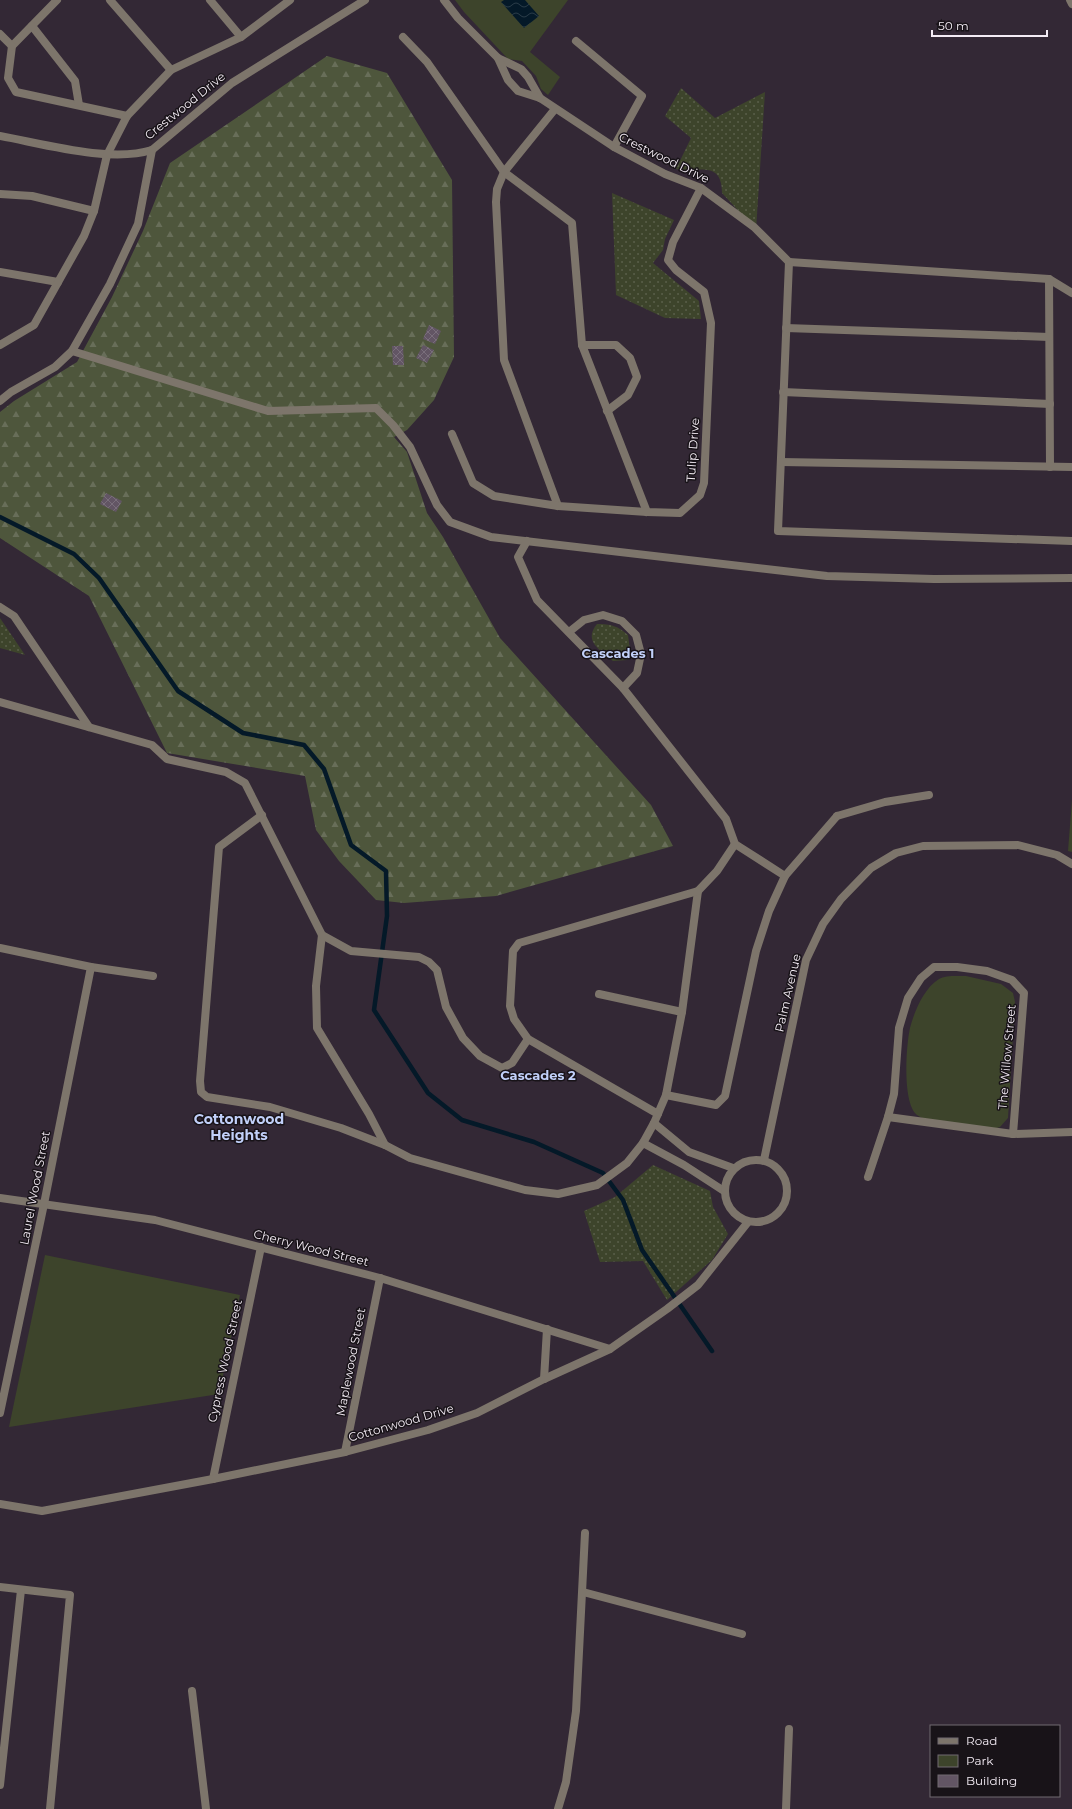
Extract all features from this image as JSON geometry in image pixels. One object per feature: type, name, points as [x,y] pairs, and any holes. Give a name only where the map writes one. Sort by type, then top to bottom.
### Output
[{"type":"street","points":[[57,0],[12,46],[8,78],[16,92],[127,116]]},
{"type":"street","points":[[110,0],[171,70]]},
{"type":"street","points":[[210,0],[241,37]]},
{"type":"street","points":[[0,345],[34,325],[84,236],[94,210],[107,156],[127,116],[171,70],[241,37],[290,0]]},
{"type":"street","name":"Crestwood Drive","points":[[0,136],[107,156],[141,154],[152,150],[232,83],[365,0]]},
{"type":"street","name":"Crestwood Drive","points":[[444,0],[458,18],[498,58],[521,69],[528,77],[540,98]]},
{"type":"street","points":[[1070,0],[1072,4]]},
{"type":"street","points":[[32,26],[76,81],[79,105]]},
{"type":"street","points":[[0,34],[12,46]]},
{"type":"street","points":[[403,37],[427,62],[504,172],[572,223],[582,345],[647,512]]},
{"type":"street","points":[[576,41],[642,96],[614,147]]},
{"type":"street","name":"Crestwood Drive","points":[[498,58],[508,80],[518,91],[540,98],[614,147],[665,174],[701,188],[754,227],[789,262]]},
{"type":"street","points":[[555,109],[504,172],[497,189],[496,202],[504,360],[558,506]]},
{"type":"street","points":[[0,401],[12,392],[55,367],[72,352],[110,284],[138,224],[152,150]]},
{"type":"street","name":"Tulip Drive","points":[[452,434],[473,483],[494,496],[558,506],[647,512],[680,512],[700,495],[704,483],[711,323],[704,292],[676,270],[668,260],[672,242],[701,188]]},
{"type":"street","points":[[0,194],[32,196],[94,210]]},
{"type":"street","points":[[1072,293],[1049,279],[789,262],[778,531],[1072,541]]},
{"type":"street","points":[[0,272],[58,282]]},
{"type":"street","points":[[1049,279],[1050,467]]},
{"type":"street","points":[[786,328],[1049,337]]},
{"type":"street","points":[[582,345],[616,345],[630,358],[637,377],[628,395],[607,411]]},
{"type":"street","points":[[72,352],[268,411],[376,408],[393,425],[410,447],[437,505],[450,522],[490,537],[827,576],[934,580],[1072,578]]},
{"type":"street","points":[[783,392],[1050,404]]},
{"type":"street","points":[[781,462],[1072,467]]},
{"type":"street","points":[[527,541],[518,557],[537,600],[623,688],[726,819],[735,844],[785,876]]},
{"type":"street","points":[[0,607],[14,616],[88,727]]},
{"type":"street","points":[[569,632],[584,620],[603,616],[622,621],[636,635],[641,654],[637,673],[623,688]]},
{"type":"street","points":[[0,702],[152,745],[167,759],[226,772],[245,783],[322,935],[316,986],[317,1028],[369,1114],[385,1145]]},
{"type":"street","points":[[666,1095],[716,1105],[725,1096],[756,951],[769,911],[785,876],[837,816],[885,802],[929,795]]},
{"type":"street","points":[[262,815],[219,847],[200,1081],[201,1092],[207,1097],[270,1107],[341,1128],[385,1145],[410,1158],[525,1190],[558,1194],[597,1185],[627,1163],[643,1143],[654,1123],[666,1095],[682,1012],[698,891]]},
{"type":"street","points":[[658,1114],[528,1039],[514,1019],[510,1006],[513,951],[519,943],[698,891],[718,871],[735,844]]},
{"type":"street","name":"Palm Avenue","points":[[764,1160],[806,960],[823,924],[841,899],[871,868],[896,853],[923,846],[1018,845],[1057,855],[1072,864]]},
{"type":"street","points":[[322,935],[351,951],[419,957],[429,962],[437,970],[446,1007],[463,1038],[480,1056],[502,1068],[512,1063],[528,1039]]},
{"type":"street","points":[[0,948],[91,967],[153,976]]},
{"type":"street","name":"Laurel Wood Street","points":[[0,1413],[44,1204],[91,967]]},
{"type":"street","name":"The Willow Street","points":[[868,1177],[894,1094],[899,1028],[908,998],[921,978],[934,967],[964,968],[987,971],[1012,980],[1024,993],[1013,1134]]},
{"type":"street","points":[[599,994],[682,1012]]},
{"type":"street","points":[[888,1117],[1013,1134],[1072,1132]]},
{"type":"street","points":[[654,1123],[689,1152],[733,1168]]},
{"type":"street","points":[[643,1143],[684,1165],[724,1191]]},
{"type":"street","points":[[764,1160],[775,1166],[783,1175],[787,1186],[787,1199],[781,1210],[772,1218],[760,1222],[748,1222],[736,1215],[727,1204],[724,1191],[726,1179],[733,1168],[742,1162],[764,1160]]},
{"type":"street","name":"Cherry Wood Street","points":[[0,1198],[155,1220],[380,1278],[610,1349]]},
{"type":"street","name":"Cottonwood Drive","points":[[0,1504],[42,1511],[213,1479],[345,1452],[428,1430],[477,1413],[544,1379],[610,1349],[667,1310],[698,1285],[748,1222]]},
{"type":"street","name":"Cypress Wood Street","points":[[213,1479],[261,1247]]},
{"type":"street","name":"Maplewood Street","points":[[345,1452],[380,1278]]},
{"type":"street","points":[[544,1379],[547,1329]]},
{"type":"street","points":[[558,1809],[566,1782],[576,1711],[585,1533]]},
{"type":"street","points":[[0,1587],[70,1595],[50,1809]]},
{"type":"street","points":[[0,1785],[21,1590]]},
{"type":"street","points":[[583,1592],[742,1634]]},
{"type":"street","points":[[192,1691],[206,1809]]},
{"type":"street","points":[[786,1809],[789,1729]]},
{"type":"green space","points":[[455,0],[568,0],[530,52],[560,77],[548,95],[541,89],[536,76],[522,61],[508,59],[464,12]]},
{"type":"green space","points":[[327,56],[387,73],[452,180],[454,357],[434,400],[407,430],[394,437],[407,452],[427,513],[443,537],[500,638],[651,805],[673,846],[496,896],[404,903],[376,900],[339,861],[316,830],[305,776],[167,753],[89,596],[0,538],[0,412],[14,401],[77,362],[112,297],[143,231],[170,163]]},
{"type":"green space","points":[[681,88],[715,118],[765,92],[756,230],[722,193],[721,182],[718,175],[707,170],[700,169],[676,169],[691,138],[665,116]]},
{"type":"green space","points":[[612,193],[674,220],[665,239],[663,250],[653,263],[699,301],[701,319],[665,318],[616,295]]},
{"type":"green space","points":[[0,618],[25,655],[0,648]]},
{"type":"green space","points":[[597,624],[614,626],[621,629],[628,635],[630,650],[627,660],[613,661],[595,645],[592,640],[592,635]]},
{"type":"green space","points":[[1072,800],[1072,852],[1068,851]]},
{"type":"green space","points":[[948,976],[966,976],[1001,984],[1013,993],[1015,1002],[1008,1118],[1000,1127],[991,1130],[941,1123],[917,1115],[912,1109],[907,1087],[907,1048],[910,1028],[920,1001],[929,988],[939,979]]},
{"type":"green space","points":[[653,1165],[710,1191],[713,1207],[728,1234],[712,1260],[667,1300],[643,1261],[600,1262],[584,1211],[615,1197]]},
{"type":"green space","points":[[45,1255],[240,1295],[219,1394],[9,1427]]},
{"type":"water","points":[[504,0],[525,0],[539,16],[524,28],[501,2]]},
{"type":"building","points":[[429,325],[441,331],[435,344],[423,339]]},
{"type":"building","points":[[423,345],[434,350],[427,363],[416,358]]},
{"type":"building","points":[[392,346],[403,346],[404,365],[393,365]]},
{"type":"building","points":[[106,493],[122,501],[116,512],[100,504]]},
{"type":"waterway","points":[[0,517],[74,554],[99,578],[178,691],[243,733],[304,745],[324,769],[351,845],[386,871],[387,916],[374,1010],[428,1093],[462,1120],[534,1142],[603,1173],[623,1200],[642,1250],[712,1351]]},
{"type":"district","name":"Cascades 1","points":[[618,653]]},
{"type":"district","name":"Cascades 2","points":[[538,1075]]},
{"type":"district","name":"Cottonwood Heights","points":[[239,1128]]}]
